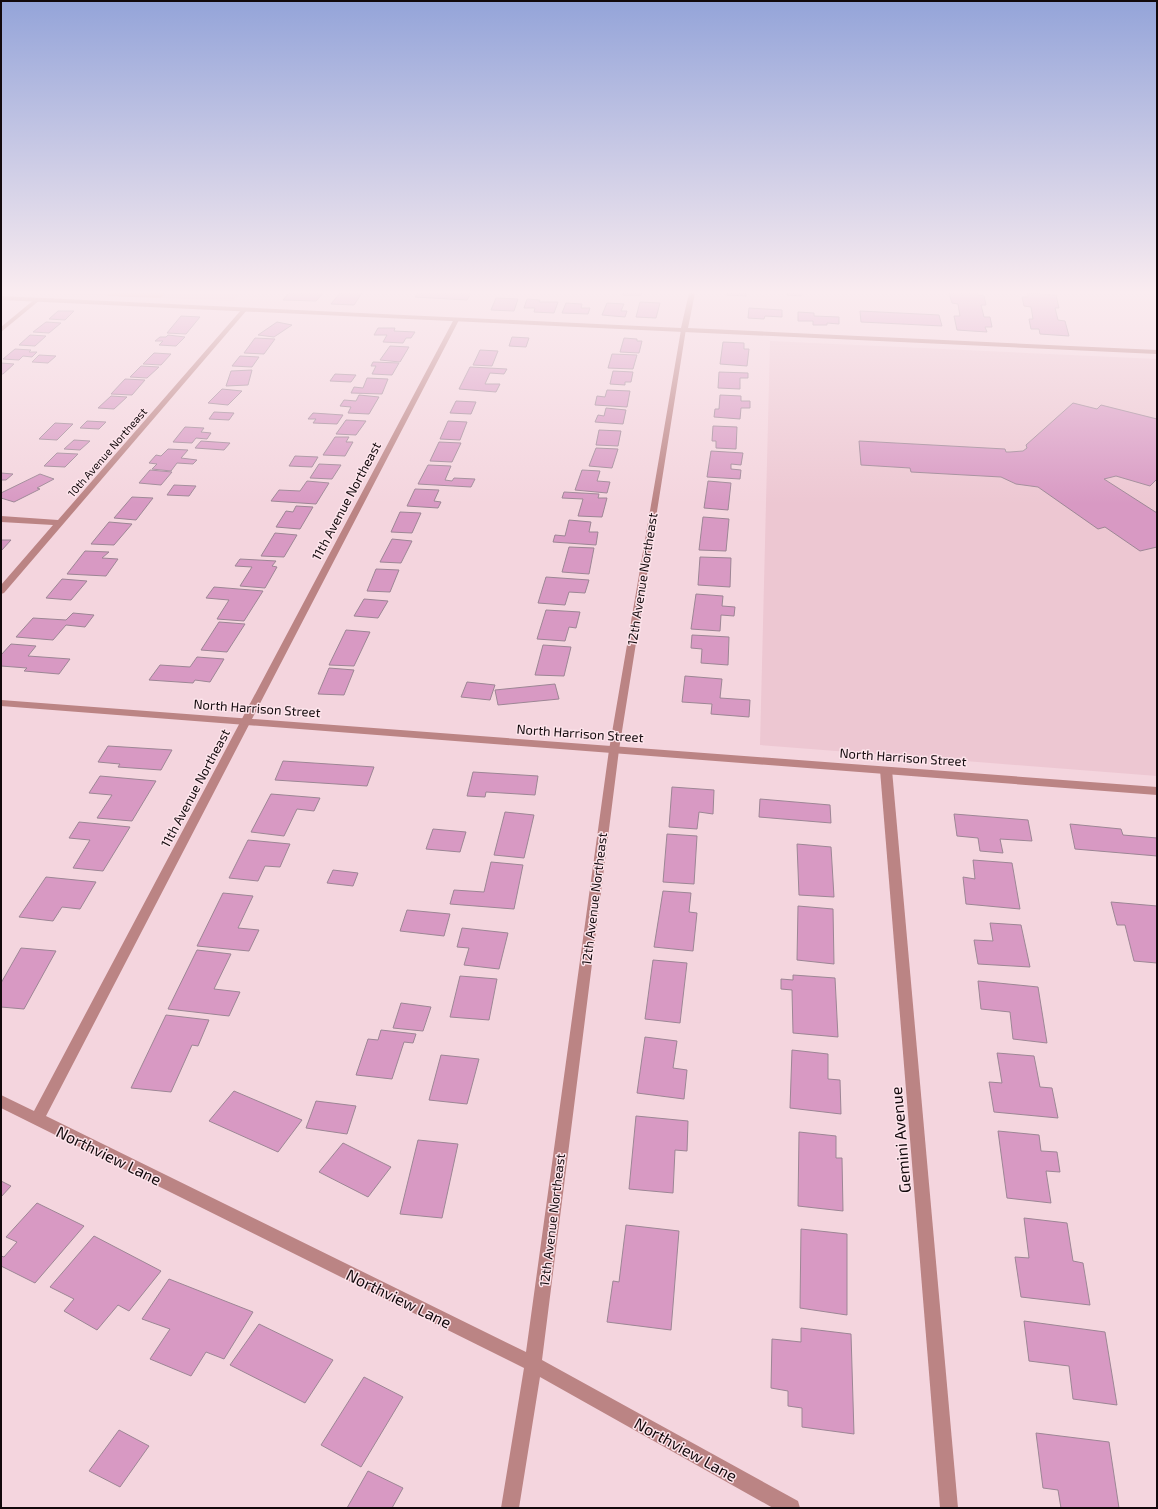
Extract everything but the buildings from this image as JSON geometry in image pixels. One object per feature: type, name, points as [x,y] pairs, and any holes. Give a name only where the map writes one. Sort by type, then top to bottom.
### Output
[{"type":"street","name":"10th Avenue Northeast","points":[[1,591],[198,363]]},
{"type":"street","name":"11th Avenue Northeast","points":[[37,1120],[433,363]]},
{"type":"street","name":"12th Avenue Northeast","points":[[510,1508],[533,1364],[614,750],[678,363]]},
{"type":"street","points":[[1,519],[61,523]]},
{"type":"street","name":"North Harrison Street","points":[[1,703],[1157,791]]},
{"type":"street","name":"Gemini Avenue","points":[[886,770],[949,1508]]},
{"type":"street","name":"Northview Lane","points":[[1,1101],[533,1364],[791,1508]]},
{"type":"shaded area","points":[[769,363],[1157,363],[1157,776],[760,745]]}]
